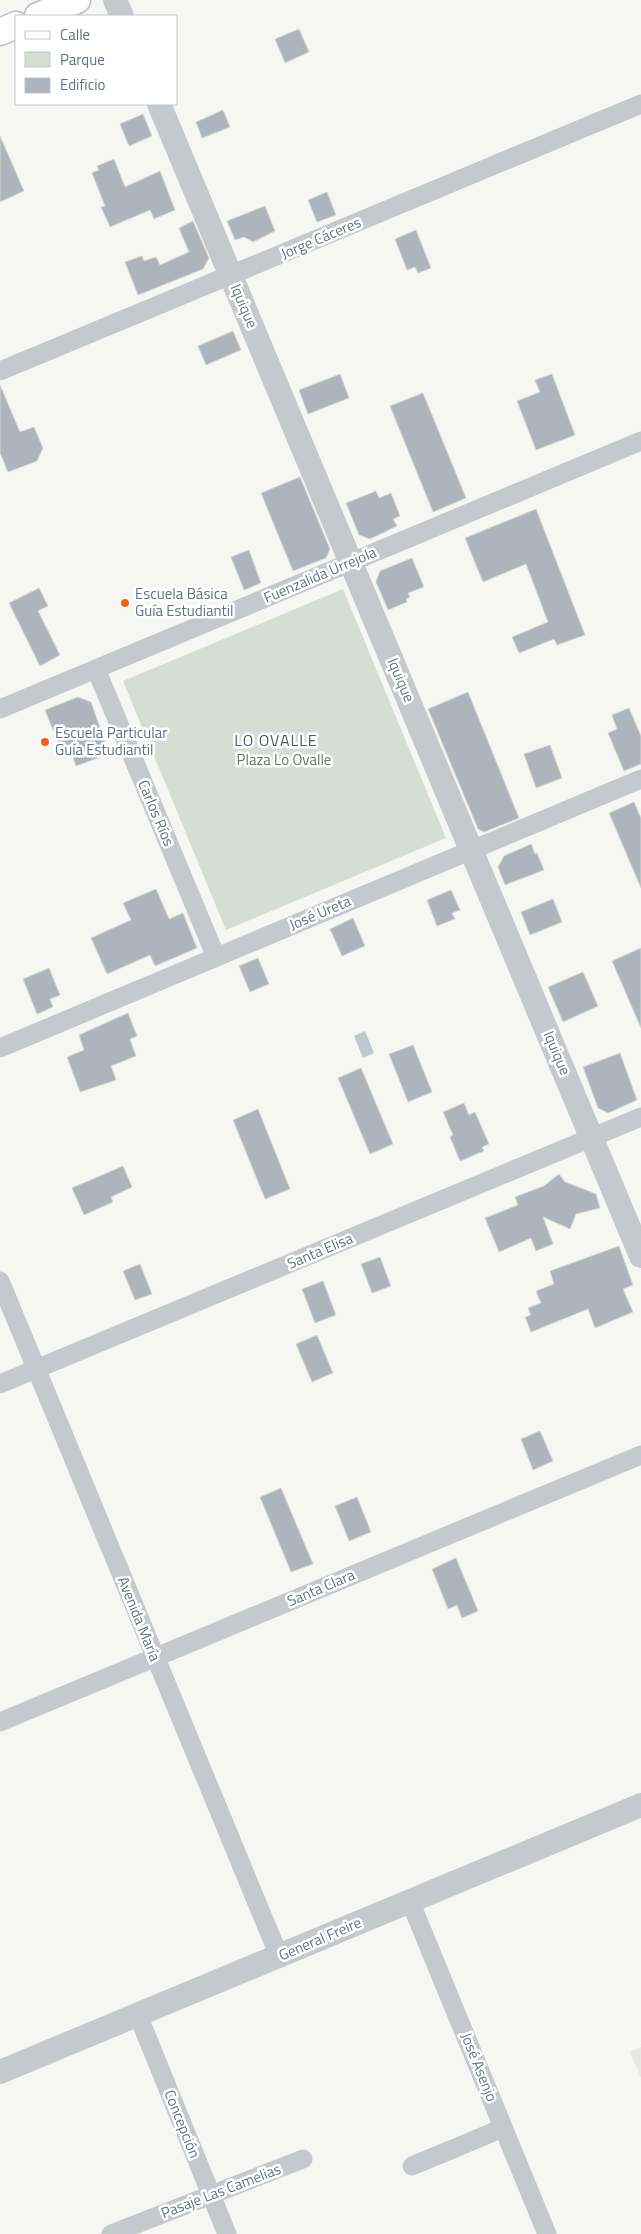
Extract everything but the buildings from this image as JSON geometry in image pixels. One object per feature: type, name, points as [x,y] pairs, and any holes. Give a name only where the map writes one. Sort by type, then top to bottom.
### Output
[{"type":"main road","points":[[40,15],[78,0]]},
{"type":"main road","points":[[0,32],[15,26]]},
{"type":"street","points":[[116,0],[122,15]]},
{"type":"street","name":"Jorge Cáceres","points":[[0,371],[641,104]]},
{"type":"street","name":"Iquique","points":[[159,105],[641,1256]]},
{"type":"street","name":"Fuenzalida Urrejola","points":[[0,708],[641,441]]},
{"type":"street","name":"Carlos Ríos","points":[[96,668],[216,957]]},
{"type":"street","name":"José Ureta","points":[[0,1048],[641,779]]},
{"type":"street","name":"Santa Elisa","points":[[0,1384],[641,1117]]},
{"type":"street","name":"Avenida María","points":[[0,1281],[279,1956]]},
{"type":"street","name":"Santa Clara","points":[[0,1722],[641,1455]]},
{"type":"street","name":"General Freire","points":[[0,2072],[641,1805]]},
{"type":"street","name":"José Asenjo","points":[[410,1901],[547,2234]]},
{"type":"street","name":"Concepción","points":[[138,2015],[227,2234]]},
{"type":"street","points":[[412,2166],[503,2128]]},
{"type":"street","name":"Pasaje Las Camelias","points":[[111,2234],[303,2159]]},
{"type":"shaded area","points":[[365,1031],[374,1053],[363,1058],[354,1036]]},
{"type":"shaded area","points":[[641,2047],[641,2078],[630,2052]]},
{"type":"green space","name":"Plaza Lo Ovalle","points":[[343,589],[446,838],[226,930],[123,681]]},
{"type":"place","name":"Escuela Básica Guía Estudiantil","points":[[125,603]]},
{"type":"place","name":"Escuela Particular Guía Estudiantil","points":[[45,742]]},
{"type":"district","name":"LO OVALLE","points":[[276,740]]}]
